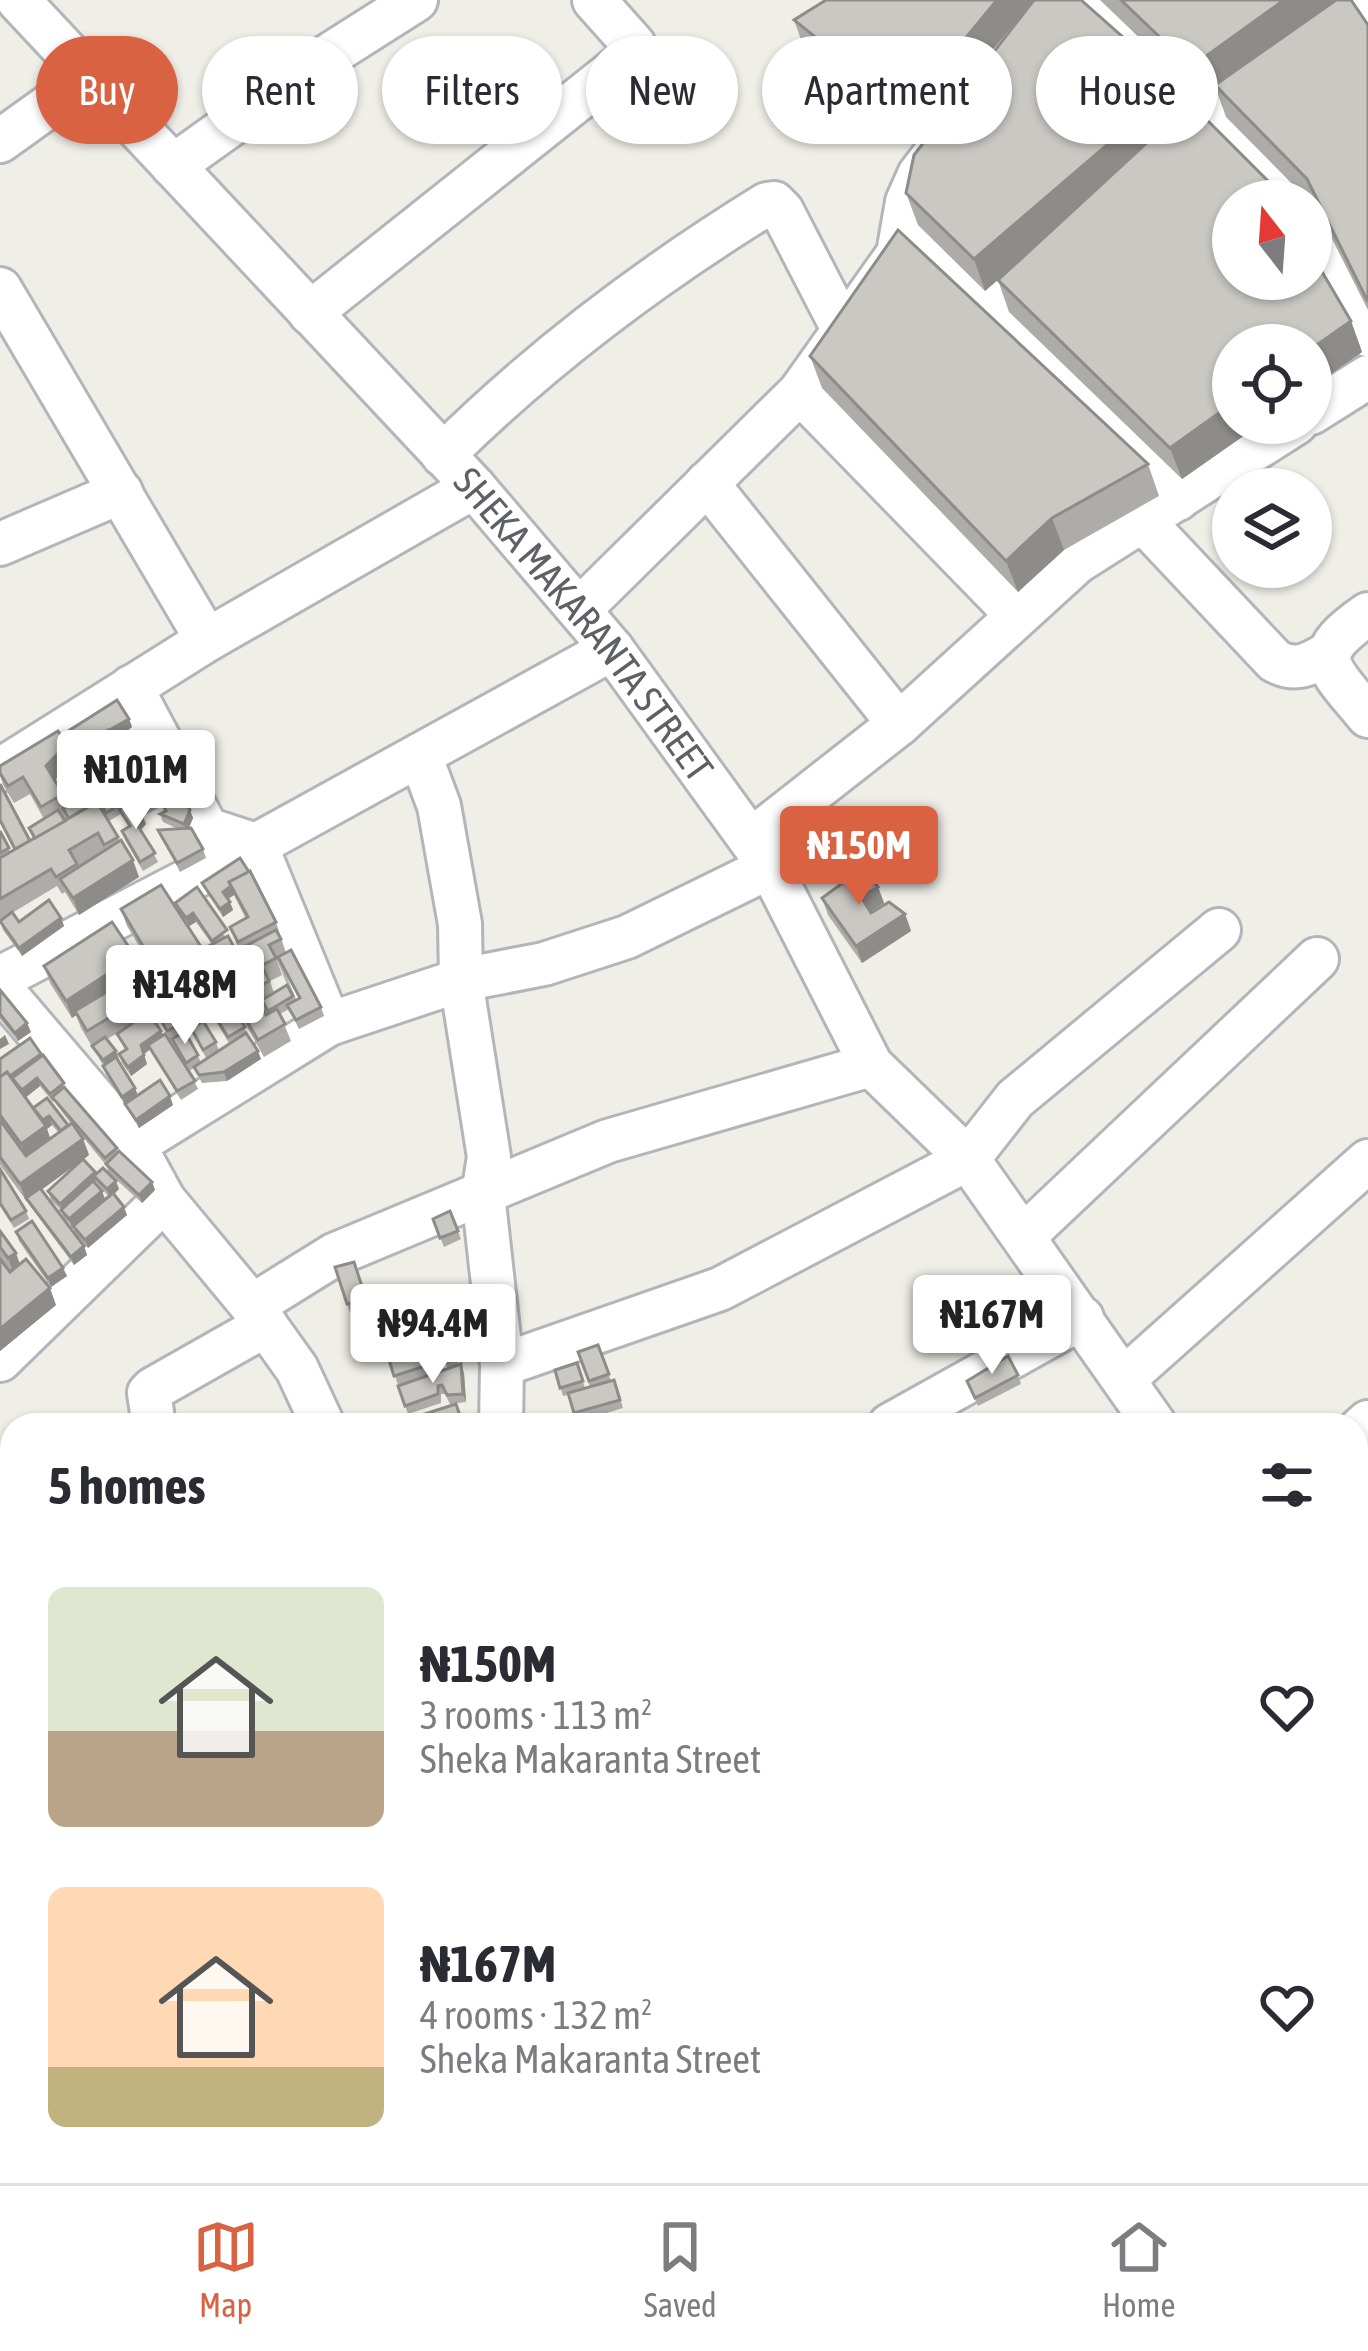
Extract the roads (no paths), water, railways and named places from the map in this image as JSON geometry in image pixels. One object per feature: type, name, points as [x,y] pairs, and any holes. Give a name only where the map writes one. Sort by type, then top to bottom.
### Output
[{"type":"street","points":[[172,166],[416,0]]},
{"type":"street","points":[[310,313],[635,54],[630,40],[594,0]]},
{"type":"street","points":[[1218,107],[1365,2]]},
{"type":"street","name":"SHEKA MAKARANTA STREET","points":[[32,4],[56,36]]},
{"type":"street","points":[[1058,6],[1098,36]]},
{"type":"street","points":[[0,142],[36,116]]},
{"type":"street","points":[[1218,128],[1269,180]]},
{"type":"street","name":"SHEKA MAKARANTA STREET","points":[[151,144],[474,487],[612,649],[760,853],[871,1065],[968,1159],[1147,1413]]},
{"type":"street","points":[[580,609],[800,392],[898,254],[908,202],[919,175],[943,144]]},
{"type":"street","points":[[1127,188],[1175,144]]},
{"type":"street","points":[[443,454],[534,369],[692,250],[767,204],[774,203],[782,212],[843,328]]},
{"type":"street","points":[[903,232],[1072,386],[1275,661],[1304,667],[1328,653]]},
{"type":"street","points":[[990,311],[1076,234]]},
{"type":"street","points":[[1332,268],[1368,334]]},
{"type":"street","points":[[0,290],[207,640]]},
{"type":"street","points":[[1332,400],[1368,377]]},
{"type":"street","points":[[800,392],[1017,615]]},
{"type":"street","points":[[134,1145],[329,1024],[461,980],[544,964],[627,937],[760,853],[1077,562],[1263,444]]},
{"type":"street","points":[[707,483],[899,724]]},
{"type":"street","points":[[0,770],[207,640],[474,487]]},
{"type":"street","points":[[0,544],[121,491]]},
{"type":"street","points":[[1368,614],[1332,640],[1328,653],[1335,676],[1368,716]]},
{"type":"street","points":[[0,978],[256,845],[612,649]]},
{"type":"street","points":[[131,687],[206,829],[256,845]]},
{"type":"street","points":[[420,755],[440,806],[489,1157],[483,1194],[502,1365],[501,1413]]},
{"type":"street","points":[[256,845],[329,1024]]},
{"type":"street","points":[[502,1365],[720,1288],[968,1159],[1015,1100],[1220,930]]},
{"type":"street","points":[[1024,1235],[1317,959]]},
{"type":"street","points":[[0,988],[134,1145],[164,1200],[259,1315],[296,1369],[317,1413]]},
{"type":"street","points":[[152,1413],[148,1394],[153,1389],[334,1256],[608,1141],[871,1065]]},
{"type":"street","points":[[1125,1378],[1368,1161]]},
{"type":"street","points":[[0,1360],[164,1200]]},
{"type":"street","points":[[912,1413],[1082,1318]]}]
